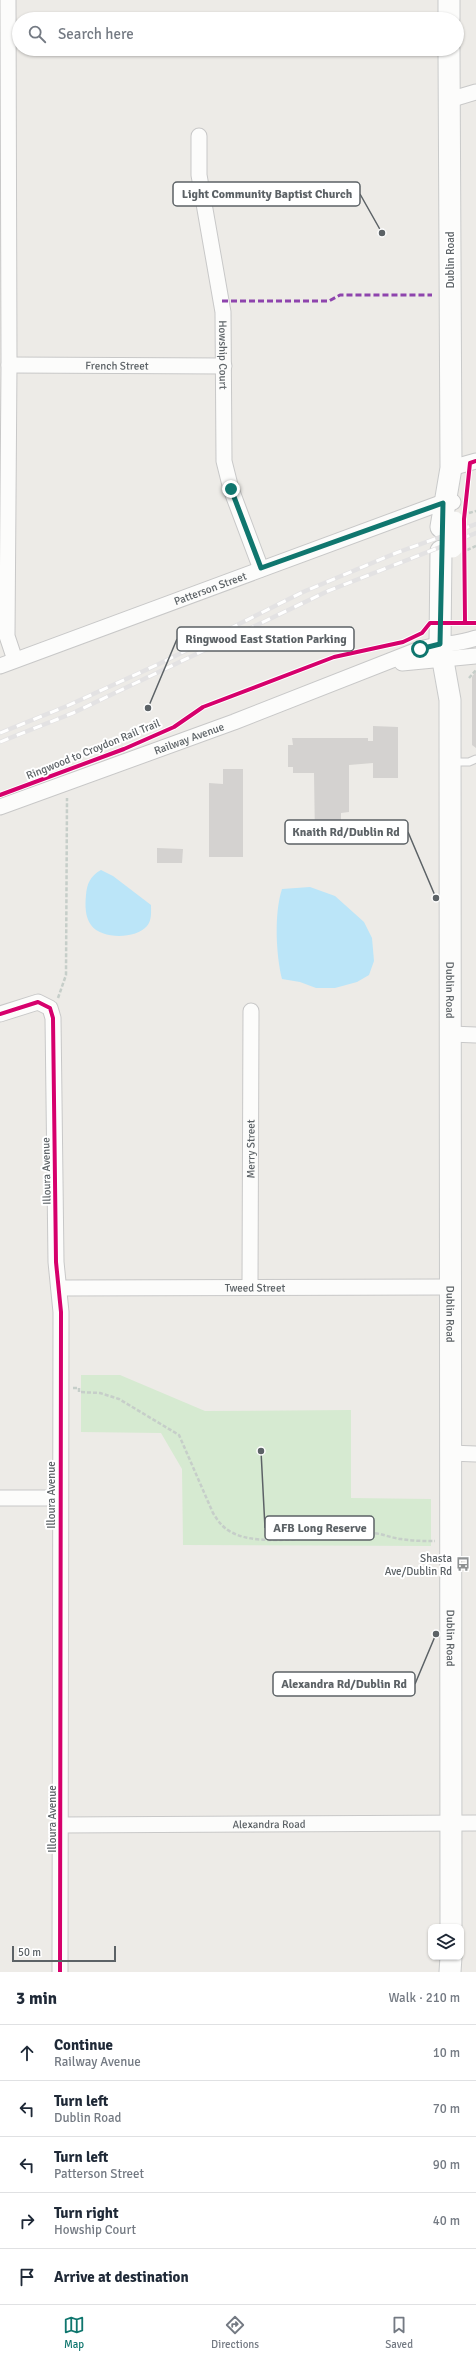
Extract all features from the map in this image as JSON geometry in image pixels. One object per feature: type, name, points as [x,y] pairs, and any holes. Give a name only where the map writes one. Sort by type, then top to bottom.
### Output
[{"type":"main road","points":[[449,0],[449,12]]},
{"type":"main road","name":"Dublin Road","points":[[449,56],[450,469],[454,513],[455,550],[448,651],[450,700],[452,1034],[450,1287],[451,1924]]},
{"type":"main road","points":[[450,1972],[451,1960]]},
{"type":"street","points":[[8,0],[9,365],[4,532],[7,636],[15,660]]},
{"type":"street","points":[[449,100],[476,92]]},
{"type":"street","name":"Howship Court","points":[[199,136],[199,175],[222,296],[224,461],[231,489],[261,568]]},
{"type":"street","name":"French Street","points":[[9,365],[224,366]]},
{"type":"street","points":[[450,469],[476,461]]},
{"type":"street","name":"Patterson Street","points":[[0,666],[261,568],[454,513]]},
{"type":"street","name":"Railway Avenue","points":[[0,807],[377,667],[416,660],[448,651],[476,638]]},
{"type":"street","name":"Railway Avenue","points":[[448,651],[476,656]]},
{"type":"street","points":[[0,1014],[38,1002],[50,1008],[53,1018]]},
{"type":"street","name":"Merry Street","points":[[250,1287],[251,1011]]},
{"type":"street","name":"Illoura Avenue","points":[[53,1018],[56,1262],[59,1288],[61,1388],[60,1972]]},
{"type":"street","points":[[452,1034],[476,1035]]},
{"type":"street","name":"Tweed Street","points":[[59,1288],[450,1287]]},
{"type":"street","points":[[450,1453],[476,1454]]},
{"type":"street","points":[[0,1498],[60,1498]]},
{"type":"street","name":"Alexandra Road","points":[[61,1825],[476,1823]]},
{"type":"lane","points":[[450,762],[469,762],[476,759]]},
{"type":"path","points":[[454,513],[476,511]]},
{"type":"path","points":[[469,678],[476,670]]},
{"type":"path","points":[[53,1018],[66,975],[67,798]]},
{"type":"path","points":[[61,1388],[79,1388],[79,1392],[100,1393],[119,1399],[179,1435],[212,1513],[220,1525],[232,1533],[247,1538],[271,1540],[305,1539],[340,1533],[374,1533],[402,1540],[450,1541]]},
{"type":"green space","points":[[81,1375],[120,1375],[205,1411],[351,1410],[351,1498],[431,1499],[431,1546],[183,1545],[182,1469],[161,1433],[81,1432]]},
{"type":"water","points":[[101,870],[113,876],[151,905],[150,921],[142,930],[119,936],[103,933],[96,930],[91,925],[86,911],[86,891],[92,878]]},
{"type":"water","points":[[310,887],[335,896],[364,922],[372,938],[374,961],[369,975],[357,982],[335,988],[316,988],[300,982],[282,979],[278,958],[277,922],[279,899],[282,889]]},
{"type":"building","points":[[476,671],[476,748],[472,745],[472,677]]},
{"type":"building","points":[[373,726],[398,727],[398,778],[373,778],[373,763],[349,765],[349,812],[341,813],[341,839],[315,839],[314,773],[293,773],[293,767],[288,767],[288,745],[293,745],[292,738],[368,738],[368,741],[373,741]]},
{"type":"building","points":[[223,769],[243,769],[243,857],[209,857],[209,783],[223,784]]},
{"type":"building","points":[[157,848],[183,849],[182,863],[157,863]]},
{"type":"railway","points":[[0,733],[67,706],[159,664],[303,592],[396,553],[476,524]]},
{"type":"railway","points":[[0,742],[73,713],[328,591],[476,533]]},
{"type":"marked path","points":[[222,301],[329,301],[340,295],[432,295]]},
{"type":"cycle path","points":[[465,623],[464,519],[470,463],[476,461]]},
{"type":"cycle path","name":"Ringwood to Croydon Rail Trail","points":[[0,795],[124,749],[174,727],[203,707],[334,657],[403,642],[422,633],[430,623],[476,623]]},
{"type":"cycle path","points":[[0,1014],[38,1002],[50,1008],[53,1018],[56,1262],[61,1312],[60,1972]]},
{"type":"place","name":"Light Community Baptist Church","points":[[382,233]]},
{"type":"place","name":"Ringwood East Station Parking","points":[[148,708]]},
{"type":"place","name":"Knaith Rd/Dublin Rd","points":[[436,898]]},
{"type":"place","name":"AFB Long Reserve","points":[[261,1451]]},
{"type":"place","name":"Shasta Ave/Dublin Rd","points":[[463,1564]]},
{"type":"place","name":"Alexandra Rd/Dublin Rd","points":[[436,1634]]},
{"type":"route","points":[[231,489],[261,568],[443,503],[441,518],[440,644],[420,649]]}]
